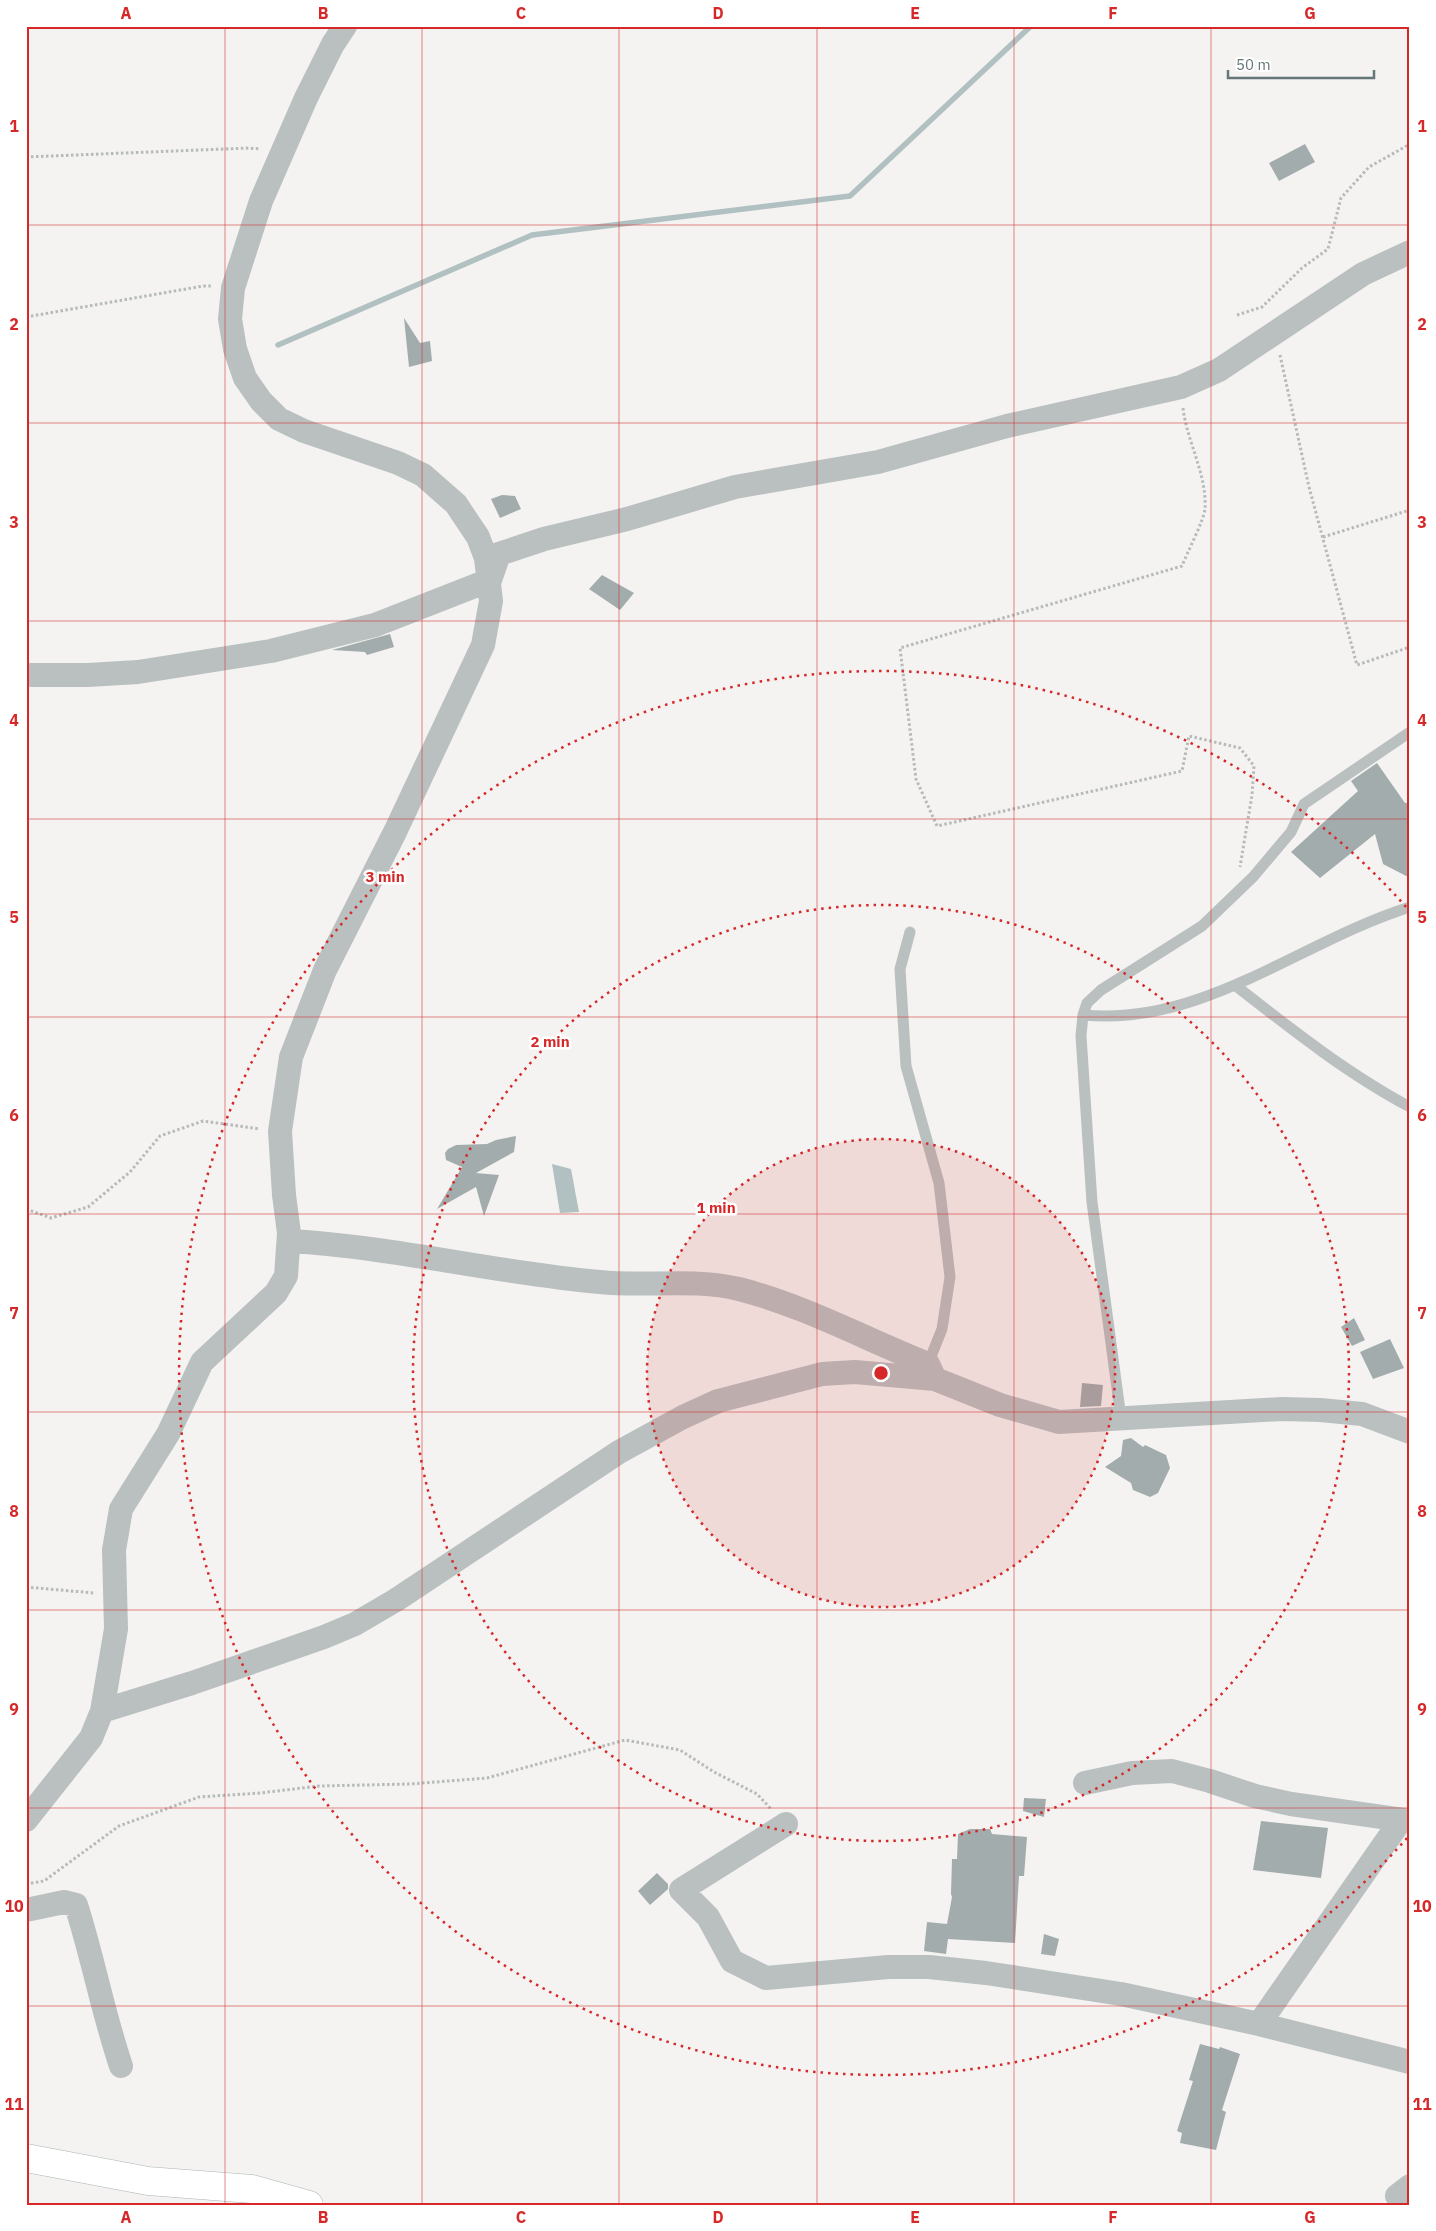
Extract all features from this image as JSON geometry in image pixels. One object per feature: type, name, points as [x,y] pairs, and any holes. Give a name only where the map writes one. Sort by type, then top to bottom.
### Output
[{"type":"street","points":[[26,1820],[91,1738],[102,1711],[116,1629],[114,1550],[121,1509],[168,1434],[202,1362],[276,1293],[286,1276],[290,1241],[280,1131],[291,1057],[325,970],[407,807],[483,645],[491,601],[486,558],[478,537],[456,504],[423,476],[398,463],[304,431],[279,418],[261,401],[245,378],[235,349],[230,318],[233,288],[261,200],[333,44],[345,26]]},
{"type":"street","points":[[490,580],[498,554],[544,539],[627,518],[735,487],[878,462],[1008,426],[1181,387],[1219,370],[1363,274],[1410,252]]},
{"type":"street","points":[[26,675],[88,675],[138,672],[271,651],[342,635],[375,625],[490,580]]},
{"type":"street","points":[[290,1241],[420,1256],[599,1282],[712,1285],[739,1289],[824,1318],[1000,1404],[1059,1422],[1282,1409],[1320,1410],[1362,1414],[1410,1432]]},
{"type":"street","points":[[102,1711],[324,1637],[355,1624],[396,1600],[619,1452],[718,1400],[822,1374],[932,1371]]},
{"type":"street","points":[[1085,1784],[1132,1773],[1172,1771],[1264,1798],[1329,1811],[1405,1820],[1259,2024]]},
{"type":"street","points":[[786,1824],[682,1890],[708,1917],[732,1961],[766,1978],[888,1967],[929,1967],[986,1973],[1121,1994],[1259,2024],[1410,2062]]},
{"type":"street","points":[[26,1910],[64,1902],[76,1905],[85,1932],[105,2020],[121,2066]]},
{"type":"street","points":[[26,2158],[148,2181],[252,2189],[309,2205]]},
{"type":"lane","points":[[1121,1418],[1092,1202],[1080,1036],[1087,1003],[1101,990],[1202,926],[1253,877],[1291,832],[1304,804],[1410,732]]},
{"type":"lane","points":[[1083,1015],[1101,1017],[1140,1015],[1236,986],[1361,924],[1410,907]]},
{"type":"lane","points":[[910,932],[900,970],[906,1066],[939,1183],[950,1277],[942,1329],[932,1371]]},
{"type":"lane","points":[[1236,986],[1291,1029],[1390,1096],[1410,1107]]},
{"type":"path","points":[[1237,315],[1262,307],[1302,268],[1328,248],[1341,198],[1369,167],[1410,144]]},
{"type":"path","points":[[26,156],[249,148],[282,152]]},
{"type":"path","points":[[26,316],[203,286],[233,288]]},
{"type":"path","points":[[1275,332],[1309,487],[1357,664],[1410,646]]},
{"type":"path","points":[[1181,387],[1185,425],[1199,465],[1205,510],[1182,566],[900,648],[916,779],[937,826],[1182,771],[1189,736],[1240,748],[1254,766],[1238,890]]},
{"type":"path","points":[[1323,536],[1410,510]]},
{"type":"path","points":[[26,1209],[51,1218],[88,1207],[130,1172],[160,1136],[203,1121],[280,1131]]},
{"type":"path","points":[[26,1587],[115,1594]]},
{"type":"path","points":[[26,1884],[44,1881],[119,1826],[199,1797],[260,1793],[319,1786],[410,1784],[487,1778],[625,1740],[680,1750],[714,1772],[757,1794],[786,1824]]},
{"type":"shaded area","points":[[552,1164],[571,1169],[579,1212],[560,1213]]},
{"type":"building","points":[[1305,144],[1315,162],[1279,181],[1269,163]]},
{"type":"building","points":[[404,318],[420,343],[430,341],[432,361],[409,367]]},
{"type":"building","points":[[502,495],[515,496],[521,509],[500,518],[491,499]]},
{"type":"building","points":[[602,575],[634,593],[620,610],[589,589]]},
{"type":"building","points":[[390,634],[394,647],[367,655],[365,652],[332,650]]},
{"type":"building","points":[[1377,763],[1405,803],[1410,803],[1410,878],[1383,864],[1375,834],[1320,878],[1291,852],[1358,791],[1351,781]]},
{"type":"building","points":[[516,1136],[514,1152],[476,1173],[499,1175],[484,1216],[476,1187],[437,1209],[462,1167],[446,1160],[445,1153],[448,1149],[456,1145],[487,1144]]},
{"type":"building","points":[[1354,1318],[1365,1340],[1352,1346],[1341,1327]]},
{"type":"building","points":[[1390,1339],[1404,1368],[1373,1379],[1360,1352]]},
{"type":"building","points":[[1082,1383],[1103,1385],[1101,1406],[1080,1407]]},
{"type":"building","points":[[1131,1438],[1143,1447],[1145,1445],[1166,1455],[1170,1468],[1158,1493],[1150,1497],[1133,1490],[1131,1483],[1105,1467],[1121,1456],[1123,1440]]},
{"type":"building","points":[[1024,1798],[1046,1799],[1044,1817],[1023,1811]]},
{"type":"building","points":[[1261,1821],[1328,1828],[1321,1878],[1253,1870]]},
{"type":"building","points":[[970,1829],[990,1829],[992,1834],[1027,1837],[1024,1876],[1019,1876],[1015,1943],[948,1939],[946,1954],[924,1951],[927,1922],[947,1924],[952,1897],[952,1859],[957,1859],[958,1834]]},
{"type":"building","points":[[657,1873],[668,1884],[668,1889],[650,1905],[638,1891]]},
{"type":"building","points":[[1044,1934],[1059,1939],[1055,1956],[1041,1954]]},
{"type":"building","points":[[1200,2044],[1219,2049],[1220,2047],[1240,2054],[1222,2110],[1226,2112],[1216,2150],[1180,2143],[1182,2133],[1177,2131],[1193,2081],[1189,2080]]},
{"type":"waterway","points":[[278,345],[532,235],[850,196],[1031,26]]}]
